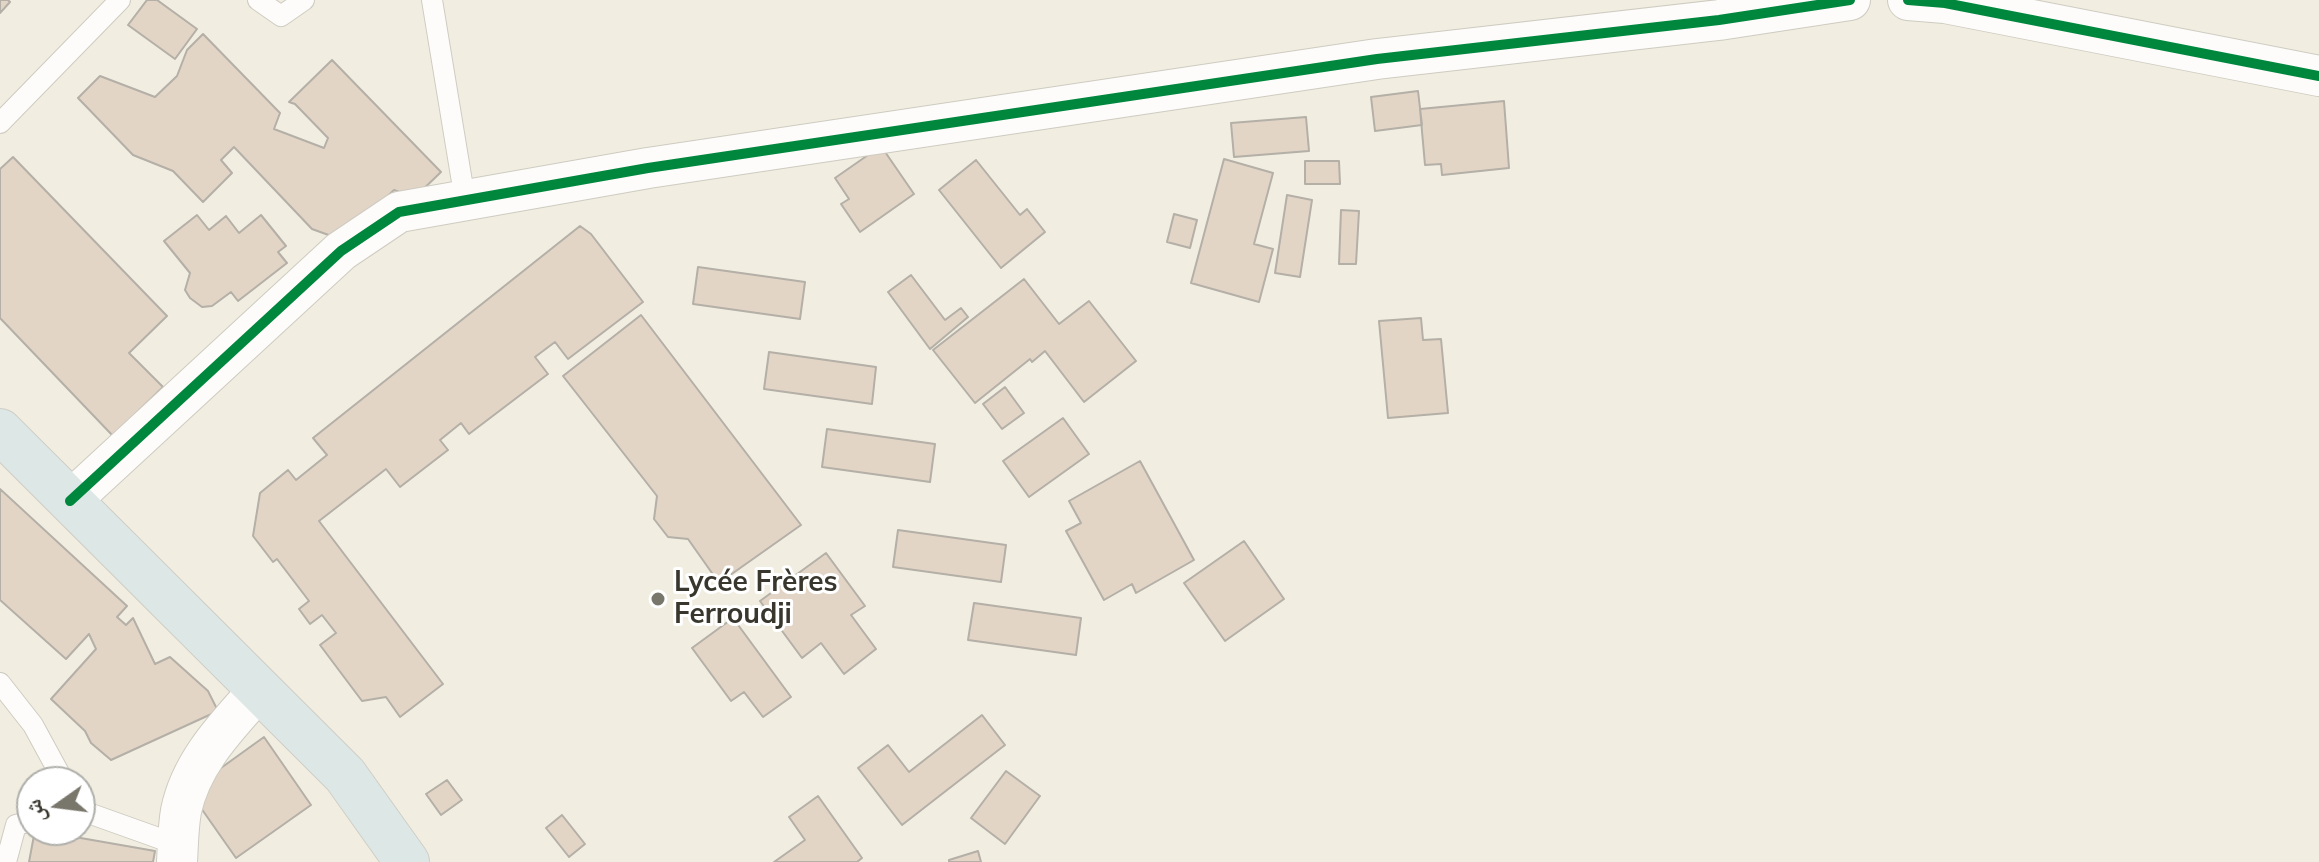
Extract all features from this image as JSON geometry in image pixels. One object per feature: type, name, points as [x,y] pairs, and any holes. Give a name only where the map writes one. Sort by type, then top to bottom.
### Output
[{"type":"main road","points":[[0,431],[345,775],[407,862]]},
{"type":"street","points":[[70,501],[341,251],[399,212],[663,165],[1377,59],[1719,20],[1850,0]]},
{"type":"street","points":[[1908,0],[1945,3],[2319,76]]},
{"type":"street","points":[[178,853],[181,812],[192,779],[217,737],[259,690]]},
{"type":"lane","points":[[0,123],[120,0]]},
{"type":"lane","points":[[258,0],[281,16],[304,0]]},
{"type":"lane","points":[[432,0],[465,200]]},
{"type":"lane","points":[[0,683],[33,725],[55,766]]},
{"type":"lane","points":[[96,817],[178,853]]},
{"type":"lane","points":[[6,862],[16,825]]},
{"type":"building","points":[[0,0],[10,2],[0,13]]},
{"type":"building","points":[[147,0],[157,0],[197,29],[175,59],[128,25]]},
{"type":"building","points":[[203,34],[280,113],[274,129],[324,148],[328,138],[295,104],[289,102],[332,60],[441,172],[414,198],[394,190],[363,220],[356,245],[312,229],[234,147],[221,160],[232,173],[203,202],[173,171],[133,155],[78,98],[100,76],[155,97],[177,76],[187,50]]},
{"type":"building","points":[[1418,91],[1422,125],[1375,131],[1371,97]]},
{"type":"building","points":[[1504,101],[1509,168],[1442,175],[1441,164],[1425,165],[1420,109]]},
{"type":"building","points":[[1306,117],[1309,151],[1234,157],[1231,123]]},
{"type":"building","points":[[881,146],[914,194],[860,232],[841,204],[849,199],[835,178]]},
{"type":"building","points":[[13,157],[167,316],[129,353],[163,387],[113,436],[0,318],[0,169]]},
{"type":"building","points":[[1224,159],[1273,173],[1254,244],[1273,249],[1259,302],[1191,283]]},
{"type":"building","points":[[976,160],[1020,215],[1027,209],[1045,232],[1001,268],[939,190]]},
{"type":"building","points":[[1305,161],[1339,161],[1340,184],[1305,184]]},
{"type":"building","points":[[1287,195],[1312,200],[1300,277],[1275,273]]},
{"type":"building","points":[[1341,210],[1359,211],[1356,264],[1339,264]]},
{"type":"building","points":[[1174,214],[1197,220],[1190,248],[1167,242]]},
{"type":"building","points":[[197,215],[209,230],[226,216],[239,233],[261,215],[286,246],[278,252],[287,263],[238,301],[231,292],[212,306],[202,307],[185,290],[190,273],[164,241]]},
{"type":"building","points":[[580,226],[591,234],[643,302],[568,359],[555,342],[535,357],[548,374],[469,434],[461,423],[440,440],[448,450],[400,487],[386,469],[319,521],[443,684],[400,717],[386,697],[362,701],[320,645],[336,633],[322,615],[310,624],[299,609],[309,601],[277,559],[273,562],[253,536],[260,493],[288,470],[296,480],[327,455],[313,438]]},
{"type":"building","points":[[698,267],[805,282],[800,319],[693,304]]},
{"type":"building","points":[[911,275],[945,320],[961,308],[968,317],[930,349],[888,292]]},
{"type":"building","points":[[1024,279],[1059,324],[1089,301],[1136,361],[1084,402],[1045,351],[1032,362],[1030,359],[975,403],[933,350]]},
{"type":"building","points":[[641,315],[801,525],[719,583],[688,539],[668,537],[654,519],[657,496],[563,376]]},
{"type":"building","points":[[1421,318],[1423,340],[1441,339],[1448,413],[1388,418],[1379,321]]},
{"type":"building","points":[[769,352],[876,367],[872,404],[764,389]]},
{"type":"building","points":[[1005,387],[1024,413],[1002,429],[983,404]]},
{"type":"building","points":[[1063,418],[1089,454],[1029,497],[1003,461]]},
{"type":"building","points":[[827,429],[935,444],[930,482],[822,467]]},
{"type":"building","points":[[1140,461],[1194,560],[1136,593],[1132,584],[1104,600],[1066,531],[1081,523],[1069,501]]},
{"type":"building","points":[[0,489],[127,606],[117,617],[126,625],[133,618],[155,664],[170,657],[208,691],[218,711],[111,760],[91,743],[85,731],[51,699],[96,649],[89,634],[66,659],[0,600]]},
{"type":"building","points":[[898,530],[1006,545],[1001,582],[893,567]]},
{"type":"building","points":[[1244,541],[1284,599],[1225,641],[1184,583]]},
{"type":"building","points":[[826,553],[865,606],[851,615],[876,649],[844,674],[821,643],[802,658],[760,601]]},
{"type":"building","points":[[974,603],[1081,618],[1076,655],[968,640]]},
{"type":"building","points":[[733,618],[791,697],[763,717],[744,692],[731,701],[692,648]]},
{"type":"building","points":[[982,715],[1005,745],[902,825],[858,768],[888,745],[909,772]]},
{"type":"building","points":[[264,737],[311,805],[236,858],[189,791]]},
{"type":"building","points":[[1006,771],[1040,796],[1005,844],[971,818]]},
{"type":"building","points":[[447,780],[462,800],[441,815],[426,794]]},
{"type":"building","points":[[818,796],[862,858],[857,862],[774,862],[805,840],[789,817]]},
{"type":"building","points":[[562,815],[585,844],[569,857],[546,828]]},
{"type":"building","points":[[96,841],[155,851],[153,862],[29,862],[32,846],[96,846]]},
{"type":"building","points":[[978,851],[981,862],[949,862],[949,860]]},
{"type":"cycle path","points":[[70,501],[341,251],[399,212],[648,168],[1377,59],[1719,20],[1850,0]]},
{"type":"cycle path","points":[[1908,0],[1945,3],[2319,76]]},
{"type":"place","name":"Lycée Frères Ferroudji","points":[[658,599]]}]
